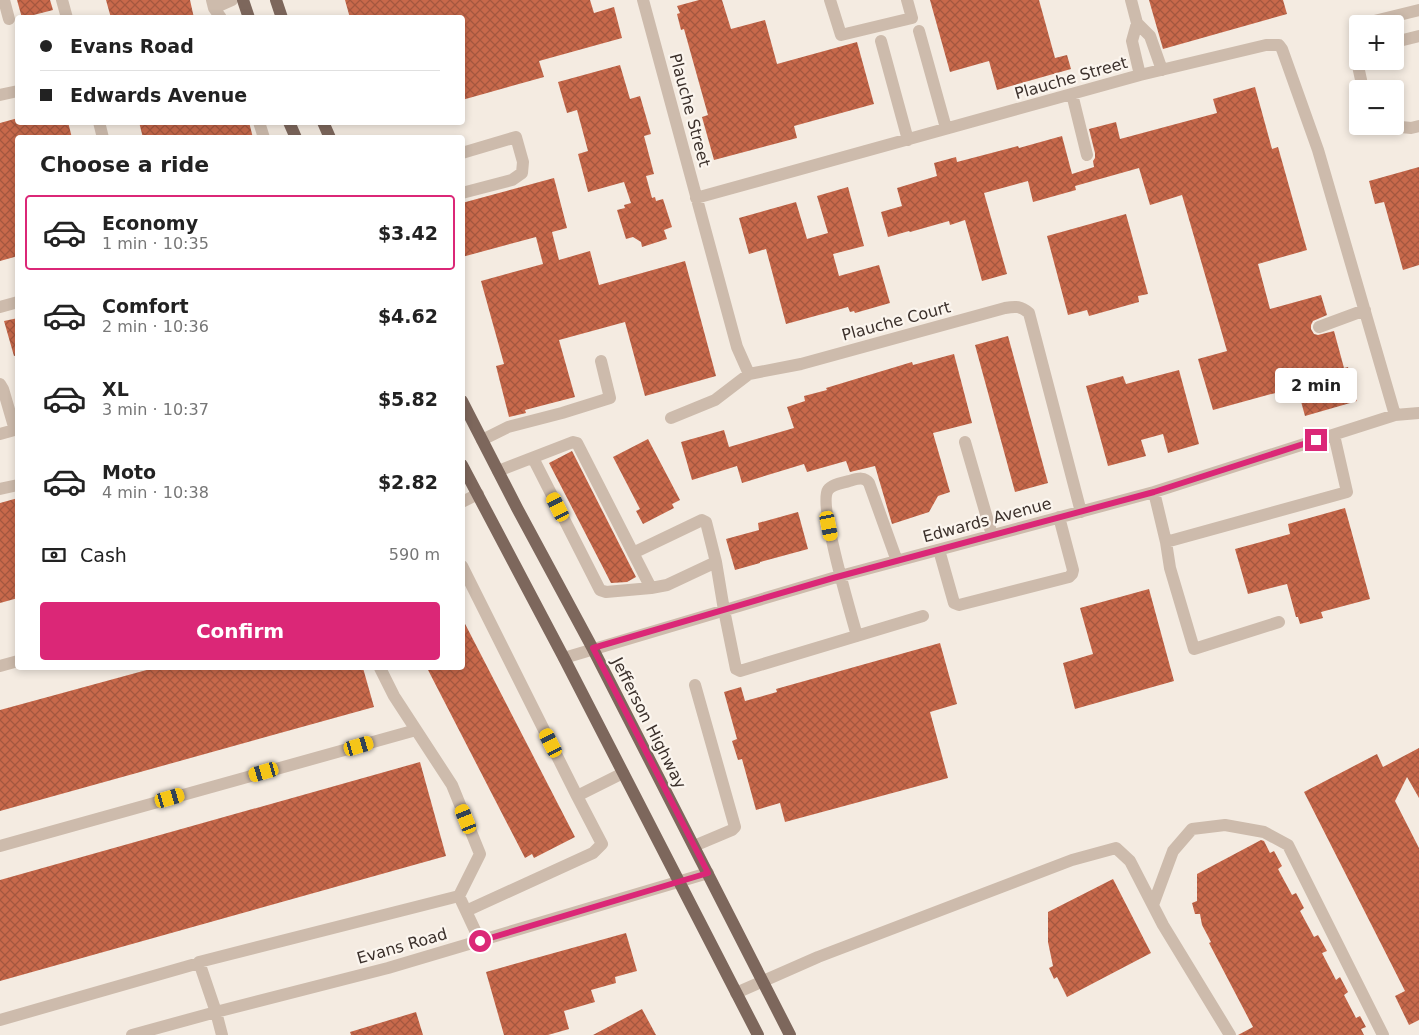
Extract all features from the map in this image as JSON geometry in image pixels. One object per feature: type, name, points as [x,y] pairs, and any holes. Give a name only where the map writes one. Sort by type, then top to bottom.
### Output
[{"type":"main road","points":[[243,0],[248,15]]},
{"type":"main road","points":[[276,0],[281,15]]},
{"type":"main road","name":"Jefferson Highway","points":[[465,408],[593,648],[790,1035]]},
{"type":"main road","points":[[465,470],[758,1035]]},
{"type":"street","points":[[4,0],[9,19]]},
{"type":"street","points":[[62,0],[66,15]]},
{"type":"street","points":[[216,8],[232,0]]},
{"type":"street","name":"Plauche Street","points":[[643,0],[696,198],[1140,75],[1266,44],[1279,45],[1318,150],[1395,416]]},
{"type":"street","points":[[830,0],[841,35],[912,18],[907,0]]},
{"type":"street","points":[[1131,0],[1138,22],[1150,36],[1162,70]]},
{"type":"street","points":[[1398,15],[1419,10]]},
{"type":"street","points":[[1138,22],[1132,41],[1140,75]]},
{"type":"street","points":[[919,31],[946,128]]},
{"type":"street","points":[[1404,40],[1419,36]]},
{"type":"street","points":[[882,41],[908,140]]},
{"type":"street","points":[[0,95],[15,92]]},
{"type":"street","points":[[1072,94],[1087,155]]},
{"type":"street","points":[[1404,127],[1419,126]]},
{"type":"street","points":[[465,152],[516,137],[523,162],[522,172],[512,180],[465,192]]},
{"type":"street","points":[[672,418],[715,400],[749,374],[737,347],[696,198]]},
{"type":"street","points":[[0,307],[15,303]]},
{"type":"street","name":"Plauche Court","points":[[749,374],[801,364],[1005,308],[1017,306],[1023,308],[1029,314],[1082,512]]},
{"type":"street","points":[[1319,326],[1365,310]]},
{"type":"street","points":[[482,440],[508,427],[610,398],[601,361]]},
{"type":"street","points":[[0,384],[15,426]]},
{"type":"street","name":"Edwards Avenue","points":[[564,658],[841,576],[1154,492],[1395,416],[1419,413]]},
{"type":"street","points":[[0,434],[15,429]]},
{"type":"street","points":[[1166,542],[1347,492],[1334,435]]},
{"type":"street","points":[[498,471],[573,442],[577,444],[651,588]]},
{"type":"street","points":[[965,442],[992,535]]},
{"type":"street","points":[[533,458],[600,590],[606,592],[667,585],[716,562]]},
{"type":"street","points":[[857,636],[832,543],[825,508],[827,490],[832,486],[861,478],[870,483],[897,561]]},
{"type":"street","points":[[0,489],[15,486]]},
{"type":"street","points":[[1154,492],[1170,568],[1194,649],[1279,622]]},
{"type":"street","points":[[465,500],[478,494]]},
{"type":"street","points":[[939,550],[954,603],[959,606],[1069,577],[1073,570],[1059,517]]},
{"type":"street","points":[[633,553],[702,520],[706,522],[716,562],[736,668],[740,671],[923,616]]},
{"type":"street","points":[[465,572],[602,844],[593,853],[466,911]]},
{"type":"street","points":[[0,666],[15,662]]},
{"type":"street","points":[[0,1020],[199,963],[459,896],[480,854],[452,785],[394,696],[381,670]]},
{"type":"street","points":[[694,846],[735,827],[695,685]]},
{"type":"street","points":[[0,846],[416,730]]},
{"type":"street","points":[[577,796],[623,773]]},
{"type":"street","points":[[1153,905],[1173,850],[1192,829],[1225,825],[1264,832],[1288,845],[1383,1035]]},
{"type":"street","points":[[736,993],[818,957],[1062,864],[1116,848],[1130,861],[1163,925],[1230,1035]]},
{"type":"street","name":"Evans Road","points":[[132,1035],[388,968],[708,873]]},
{"type":"street","points":[[459,896],[480,941]]},
{"type":"street","points":[[199,963],[222,1035]]},
{"type":"building","points":[[17,0],[50,0],[53,10],[34,15],[21,15]]},
{"type":"building","points":[[106,0],[190,0],[193,15],[110,15]]},
{"type":"building","points":[[345,0],[590,0],[594,13],[614,7],[622,38],[539,61],[544,77],[465,99],[465,15],[349,15]]},
{"type":"building","points":[[699,0],[722,0],[731,29],[765,20],[777,64],[857,42],[874,104],[794,126],[797,138],[714,160],[702,117],[708,115],[684,29],[681,30],[677,14],[680,13],[677,6]]},
{"type":"building","points":[[930,0],[1039,0],[1055,58],[1067,55],[1071,69],[997,90],[989,61],[950,72]]},
{"type":"building","points":[[1149,0],[1283,0],[1287,14],[1163,49]]},
{"type":"building","points":[[620,65],[630,99],[640,96],[651,134],[644,136],[654,174],[646,176],[652,198],[655,197],[656,201],[663,199],[672,227],[664,230],[667,239],[642,247],[641,242],[633,237],[626,239],[617,210],[625,208],[624,205],[631,203],[624,182],[588,192],[578,154],[588,151],[577,110],[567,113],[558,82]]},
{"type":"building","points":[[1255,87],[1272,149],[1278,147],[1307,250],[1258,264],[1270,309],[1321,295],[1327,315],[1313,321],[1311,329],[1314,334],[1318,335],[1334,331],[1344,368],[1348,367],[1357,401],[1305,416],[1297,387],[1213,410],[1198,359],[1227,351],[1182,195],[1150,205],[1139,168],[1075,186],[1076,190],[1033,202],[1028,181],[984,193],[1007,274],[982,281],[965,220],[950,225],[949,221],[888,237],[881,212],[902,206],[897,188],[937,176],[934,163],[956,157],[957,162],[1062,136],[1072,174],[1094,167],[1095,153],[1089,129],[1116,122],[1120,139],[1217,113],[1213,99]]},
{"type":"building","points":[[15,119],[15,125],[69,125],[71,135],[15,135],[15,257],[0,261],[0,123]]},
{"type":"building","points":[[140,125],[250,125],[252,135],[142,135]]},
{"type":"building","points":[[1419,167],[1419,265],[1403,270],[1384,202],[1375,204],[1369,181]]},
{"type":"building","points":[[554,178],[567,228],[552,232],[559,260],[590,251],[599,285],[685,261],[716,376],[645,396],[625,322],[559,340],[575,397],[525,410],[526,413],[509,417],[496,366],[504,364],[481,281],[543,264],[536,237],[465,256],[465,202]]},
{"type":"building","points":[[848,187],[864,246],[833,254],[839,276],[879,265],[890,303],[855,313],[854,311],[850,312],[848,307],[786,324],[766,249],[749,254],[739,218],[796,202],[807,239],[828,233],[817,196]]},
{"type":"building","points":[[1126,214],[1148,294],[1138,296],[1139,302],[1089,316],[1087,310],[1068,315],[1047,236]]},
{"type":"building","points":[[15,319],[15,356],[14,356],[4,321]]},
{"type":"building","points":[[1008,336],[1048,483],[1015,492],[975,345]]},
{"type":"building","points":[[954,354],[972,423],[933,433],[950,492],[938,496],[929,512],[892,524],[875,466],[850,472],[846,461],[807,472],[804,464],[742,483],[737,466],[692,480],[681,442],[724,430],[729,447],[794,428],[787,407],[805,401],[804,396],[912,362],[913,365]]},
{"type":"building","points":[[1179,370],[1199,444],[1168,453],[1163,434],[1141,440],[1146,456],[1108,466],[1086,386],[1123,376],[1126,384]]},
{"type":"building","points":[[648,439],[680,500],[672,504],[674,508],[643,524],[636,511],[640,509],[613,457]]},
{"type":"building","points":[[572,451],[636,577],[627,582],[611,583],[549,463]]},
{"type":"building","points":[[15,499],[15,599],[0,603],[0,503]]},
{"type":"building","points":[[1345,508],[1370,599],[1321,612],[1323,618],[1300,624],[1298,617],[1296,617],[1287,584],[1248,594],[1235,549],[1290,534],[1288,524]]},
{"type":"building","points":[[798,512],[808,549],[735,570],[726,539],[759,530],[758,523]]},
{"type":"building","points":[[1149,589],[1174,681],[1075,709],[1063,663],[1093,654],[1080,608]]},
{"type":"building","points":[[465,624],[575,837],[534,858],[532,854],[525,858],[428,670],[465,670]]},
{"type":"building","points":[[940,643],[957,704],[930,712],[948,778],[785,822],[780,803],[756,810],[742,759],[738,760],[732,741],[737,739],[724,692],[741,687],[745,701],[777,692],[776,689]]},
{"type":"building","points":[[147,670],[364,670],[374,707],[0,811],[0,710]]},
{"type":"building","points":[[1419,748],[1419,798],[1407,777],[1395,801],[1419,848],[1419,1020],[1409,1025],[1395,996],[1405,991],[1304,792],[1377,754],[1383,767]]},
{"type":"building","points":[[420,762],[446,856],[0,981],[0,880]]},
{"type":"building","points":[[1261,840],[1264,841],[1270,853],[1274,851],[1282,866],[1278,869],[1292,895],[1296,893],[1304,908],[1300,911],[1314,937],[1318,935],[1327,951],[1322,953],[1336,980],[1340,977],[1348,992],[1344,995],[1356,1018],[1360,1016],[1366,1027],[1361,1029],[1364,1035],[1238,1035],[1253,1027],[1209,943],[1211,942],[1202,925],[1200,914],[1195,914],[1192,903],[1197,901],[1197,874]]},
{"type":"building","points":[[1113,879],[1151,953],[1067,997],[1057,977],[1054,979],[1049,968],[1053,966],[1048,942],[1048,912]]},
{"type":"building","points":[[626,933],[637,971],[615,977],[616,983],[591,990],[595,1002],[564,1011],[569,1029],[548,1035],[504,1035],[486,972]]},
{"type":"building","points":[[642,1009],[656,1035],[593,1035]]},
{"type":"building","points":[[416,1012],[423,1035],[351,1035],[350,1032]]},
{"type":"route","points":[[480,941],[708,873],[593,648],[833,578],[1154,492],[1316,440]]}]
